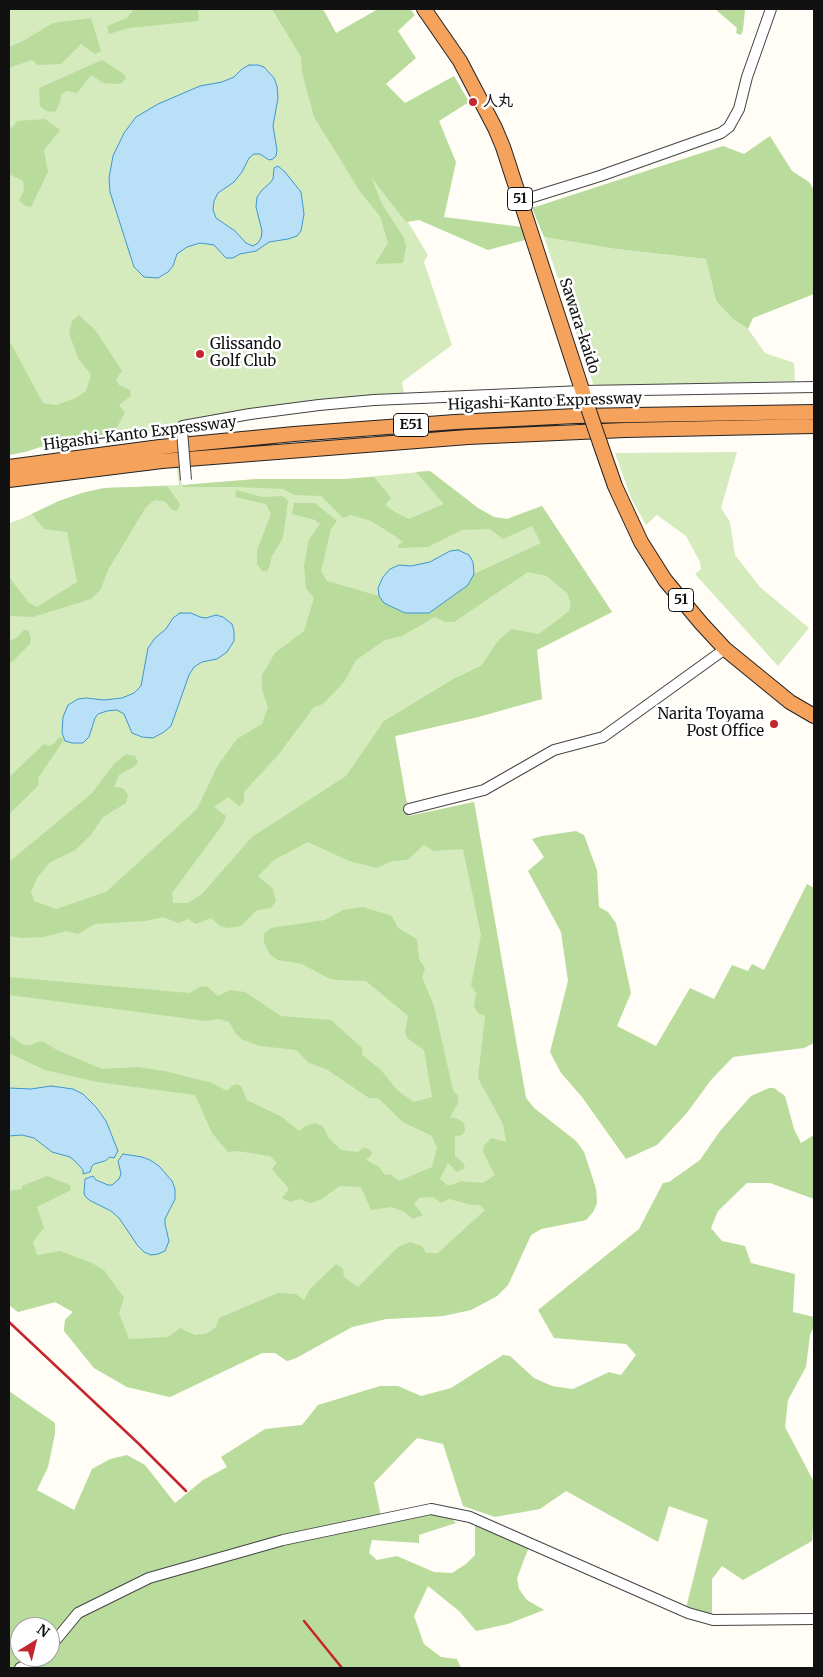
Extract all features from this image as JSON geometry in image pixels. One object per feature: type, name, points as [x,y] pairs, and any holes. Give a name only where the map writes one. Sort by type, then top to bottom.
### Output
[{"type":"highway","name":"Sawara-kaido","points":[[424,9],[457,56],[481,100],[502,147],[615,486],[641,542],[685,604],[725,649],[782,696],[814,716]]},
{"type":"highway","name":"Higashi-Kanto Expressway","points":[[9,467],[170,446],[294,434],[455,422],[576,416],[814,412]]},
{"type":"highway","name":"Higashi-Kanto Expressway","points":[[9,480],[162,461],[468,437],[625,430],[814,426]]},
{"type":"street","points":[[520,201],[600,176],[721,134],[734,120],[739,109],[771,9]]},
{"type":"street","points":[[186,480],[183,426],[250,414],[374,400],[584,396],[814,388]]},
{"type":"street","points":[[409,809],[484,790],[554,750],[603,737],[725,649]]},
{"type":"street","points":[[60,1635],[78,1613],[149,1578],[283,1540],[431,1509],[470,1517],[688,1613],[713,1620],[814,1619]]},
{"type":"green space","name":"Glissando Golf Club","points":[[9,9],[295,9],[399,207],[428,255],[424,262],[452,345],[402,382],[404,395],[283,405],[176,423],[182,485],[257,479],[345,479],[430,471],[478,508],[494,517],[507,519],[542,506],[612,612],[537,650],[542,699],[478,717],[395,736],[409,816],[474,802],[526,1098],[534,1108],[576,1141],[584,1152],[596,1189],[597,1203],[593,1212],[586,1220],[541,1229],[531,1235],[508,1285],[497,1296],[471,1310],[443,1316],[386,1319],[352,1327],[296,1358],[287,1361],[275,1353],[262,1353],[170,1397],[127,1387],[94,1368],[64,1331],[65,1320],[73,1312],[55,1302],[18,1312],[9,1305],[9,523],[59,501],[104,488],[179,485],[172,432],[64,439],[25,452],[9,420]]},
{"type":"green space","points":[[134,9],[198,9],[199,21],[129,28],[109,34],[107,26],[127,18]]},
{"type":"green space","points":[[272,9],[323,9],[336,33],[378,9],[410,9],[415,15],[398,31],[416,58],[386,84],[405,103],[454,76],[469,102],[439,121],[456,162],[444,217],[522,227],[525,240],[488,250],[419,220],[406,222],[371,177],[382,204],[404,238],[406,247],[403,263],[375,264],[388,243],[380,216],[361,193],[314,117],[302,72],[301,57]]},
{"type":"green space","points":[[715,9],[745,10],[741,35],[736,33],[737,28]]},
{"type":"green space","points":[[91,18],[101,51],[95,54],[81,44],[61,64],[38,65],[32,60],[9,68],[9,47],[53,23]]},
{"type":"green space","points":[[102,60],[124,74],[126,79],[120,84],[103,83],[91,75],[77,93],[66,91],[61,95],[60,103],[55,112],[46,111],[40,106],[39,88]]},
{"type":"green space","points":[[45,119],[60,130],[44,150],[48,172],[31,207],[25,206],[19,200],[24,191],[23,181],[9,174],[9,126],[12,128],[17,121]]},
{"type":"green space","points":[[770,136],[792,171],[809,182],[814,190],[814,294],[753,318],[748,329],[733,319],[716,301],[706,259],[616,249],[544,237],[532,208],[723,146],[744,154]]},
{"type":"green space","points":[[544,237],[616,249],[706,259],[716,301],[733,319],[748,329],[765,353],[794,363],[795,381],[594,386]]},
{"type":"green space","points":[[79,315],[96,331],[122,371],[116,379],[119,385],[130,390],[131,396],[119,405],[125,413],[117,427],[115,436],[64,439],[25,452],[9,455],[9,340],[43,403],[56,405],[76,398],[86,391],[91,375],[78,358],[69,333],[72,321]]},
{"type":"green space","points":[[737,452],[721,508],[730,522],[735,555],[760,587],[809,628],[778,666],[695,574],[701,569],[700,562],[686,536],[657,515],[646,525],[631,498],[615,453]]},
{"type":"green space","points":[[430,471],[478,508],[494,517],[507,519],[542,506],[612,612],[537,650],[542,699],[478,717],[395,736],[409,816],[474,802],[526,1098],[534,1108],[576,1141],[584,1152],[596,1189],[597,1203],[593,1212],[586,1220],[541,1229],[531,1235],[508,1285],[497,1296],[471,1310],[443,1316],[386,1319],[352,1327],[296,1358],[287,1361],[275,1353],[262,1353],[170,1397],[127,1387],[94,1368],[64,1331],[65,1320],[73,1312],[55,1302],[18,1312],[9,1305],[9,1191],[22,1189],[22,1186],[47,1176],[70,1185],[71,1190],[37,1207],[44,1228],[33,1242],[37,1255],[60,1251],[92,1263],[104,1270],[124,1298],[119,1313],[129,1339],[168,1337],[180,1328],[195,1335],[208,1333],[216,1327],[219,1318],[278,1293],[296,1294],[304,1300],[310,1289],[336,1264],[343,1269],[344,1277],[358,1287],[398,1247],[410,1242],[422,1246],[426,1253],[438,1253],[485,1210],[480,1205],[472,1205],[449,1199],[441,1203],[433,1197],[419,1198],[414,1204],[423,1215],[413,1219],[405,1212],[391,1207],[371,1210],[361,1187],[339,1186],[322,1199],[311,1203],[299,1199],[290,1202],[282,1198],[289,1189],[272,1169],[277,1163],[270,1156],[237,1151],[228,1152],[212,1133],[195,1095],[97,1082],[45,1070],[9,1053],[9,1035],[24,1045],[31,1045],[40,1041],[44,1042],[57,1050],[102,1069],[138,1067],[165,1071],[212,1083],[227,1091],[237,1084],[241,1086],[247,1100],[282,1117],[299,1131],[315,1123],[323,1126],[328,1137],[341,1150],[358,1152],[363,1148],[370,1149],[372,1154],[366,1160],[379,1167],[385,1175],[390,1174],[399,1181],[432,1167],[437,1148],[432,1136],[403,1122],[378,1098],[369,1098],[326,1069],[309,1063],[296,1050],[260,1046],[243,1040],[236,1034],[229,1022],[219,1019],[206,1021],[9,995],[9,977],[189,993],[202,986],[208,987],[218,996],[230,990],[245,992],[281,1016],[331,1020],[362,1048],[362,1055],[381,1070],[398,1091],[414,1102],[432,1097],[424,1050],[407,1038],[405,1031],[408,1016],[366,981],[336,980],[328,978],[302,964],[278,960],[270,955],[264,942],[264,934],[271,928],[325,920],[343,910],[363,907],[392,916],[398,928],[417,939],[419,959],[425,968],[422,977],[434,1006],[453,1090],[458,1096],[458,1103],[450,1117],[464,1123],[465,1130],[462,1135],[455,1136],[455,1156],[463,1163],[465,1168],[457,1172],[448,1163],[440,1179],[447,1185],[461,1181],[483,1183],[495,1175],[483,1152],[484,1146],[491,1138],[506,1142],[503,1124],[478,1078],[485,1016],[478,1013],[474,1007],[476,993],[471,985],[481,935],[463,849],[434,851],[424,845],[407,860],[392,861],[377,868],[349,861],[308,842],[274,860],[258,876],[273,889],[276,901],[271,908],[257,910],[241,926],[227,928],[220,926],[211,918],[196,924],[188,919],[178,923],[163,917],[145,921],[95,924],[78,934],[66,931],[44,937],[22,938],[9,936],[9,862],[92,793],[114,764],[126,754],[135,756],[138,762],[134,767],[119,775],[114,787],[123,788],[128,795],[126,803],[103,817],[90,836],[75,850],[49,863],[37,878],[31,892],[34,901],[56,909],[106,892],[197,809],[218,765],[237,739],[262,724],[268,707],[262,690],[262,675],[275,653],[304,631],[314,598],[306,588],[304,566],[309,539],[320,524],[315,520],[292,514],[294,503],[315,503],[337,521],[331,529],[321,571],[327,581],[379,596],[385,603],[455,594],[468,585],[474,574],[541,543],[532,526],[503,539],[490,529],[462,530],[428,547],[398,548],[398,545],[403,542],[395,536],[371,521],[351,515],[343,518],[321,496],[294,495],[283,489],[183,487],[182,485],[257,479],[345,479],[374,477],[391,498],[385,505],[409,519],[444,504],[416,472]],"holes":[[[528,572],[547,576],[567,593],[571,603],[569,611],[539,634],[511,629],[498,641],[481,666],[455,678],[384,721],[346,776],[252,837],[202,894],[188,903],[173,903],[172,893],[223,824],[226,816],[214,807],[228,797],[239,806],[244,802],[244,792],[278,755],[314,707],[323,704],[344,682],[356,660],[385,640],[402,636],[435,617],[445,622],[454,622]]]},
{"type":"green space","points":[[167,486],[180,504],[178,509],[176,511],[171,509],[166,502],[155,500],[146,507],[108,570],[101,589],[91,599],[33,617],[9,616],[9,577],[29,603],[37,607],[77,582],[67,532],[44,529],[32,514],[59,501],[104,488]]},
{"type":"green space","points":[[236,490],[262,497],[283,496],[288,501],[283,538],[272,556],[267,571],[262,571],[257,564],[257,550],[271,514],[266,504],[235,497]]},
{"type":"green space","points":[[24,630],[28,630],[31,638],[30,644],[9,663],[9,641],[16,638]]},
{"type":"green space","points":[[61,737],[64,740],[38,778],[39,784],[9,814],[9,777],[44,744],[49,746]]},
{"type":"green space","points":[[576,831],[584,835],[597,870],[599,907],[608,912],[616,923],[631,993],[617,1026],[656,1046],[690,988],[714,999],[732,965],[748,971],[752,964],[764,970],[807,884],[814,888],[814,1043],[804,1048],[733,1057],[711,1080],[686,1114],[657,1145],[626,1159],[582,1097],[561,1073],[550,1052],[568,981],[561,932],[528,871],[544,857],[532,839]]},
{"type":"green space","points":[[769,1088],[774,1088],[785,1096],[794,1129],[801,1143],[814,1135],[814,1199],[770,1183],[747,1183],[718,1211],[711,1228],[722,1241],[745,1246],[751,1263],[795,1274],[793,1312],[814,1317],[806,1367],[788,1400],[785,1427],[814,1482],[812,1541],[743,1580],[722,1566],[712,1579],[712,1614],[702,1613],[686,1608],[708,1520],[669,1506],[658,1542],[566,1491],[540,1509],[495,1517],[463,1506],[443,1444],[417,1438],[374,1483],[382,1521],[434,1512],[449,1516],[456,1523],[419,1535],[419,1543],[372,1540],[369,1553],[377,1560],[397,1556],[434,1572],[452,1573],[466,1564],[475,1555],[475,1525],[529,1547],[517,1578],[519,1589],[527,1600],[544,1610],[508,1624],[476,1631],[459,1611],[428,1586],[414,1616],[424,1644],[441,1657],[457,1659],[461,1668],[9,1668],[9,1391],[55,1423],[55,1434],[48,1467],[37,1490],[74,1510],[92,1469],[110,1459],[127,1455],[145,1465],[175,1503],[203,1480],[227,1467],[221,1457],[265,1429],[302,1425],[318,1405],[380,1386],[398,1386],[421,1396],[451,1388],[503,1355],[510,1356],[534,1378],[552,1386],[573,1389],[609,1372],[621,1375],[636,1355],[626,1344],[554,1338],[538,1310],[639,1229],[663,1183],[669,1182],[700,1160],[720,1131],[751,1096]]},
{"type":"water","points":[[249,65],[264,67],[274,78],[277,86],[278,98],[273,126],[277,150],[276,156],[269,160],[260,154],[254,154],[249,158],[234,182],[218,193],[214,201],[213,210],[216,218],[235,231],[246,243],[253,246],[258,243],[262,231],[256,207],[257,197],[273,179],[274,168],[278,166],[301,192],[304,214],[301,231],[297,236],[269,242],[256,251],[240,254],[233,258],[226,258],[214,245],[200,243],[187,247],[177,254],[173,266],[168,272],[158,278],[144,277],[134,267],[110,192],[109,178],[113,156],[124,133],[136,117],[158,104],[200,86],[222,82],[234,77]]},
{"type":"water","points":[[458,550],[469,555],[473,562],[474,574],[468,585],[429,613],[405,613],[384,603],[379,596],[378,588],[383,577],[390,569],[399,565],[411,566],[430,562],[450,551]]},
{"type":"water","points":[[180,613],[191,613],[206,618],[216,615],[223,617],[232,624],[234,641],[227,652],[217,659],[202,662],[194,667],[189,675],[171,726],[153,738],[142,737],[132,733],[124,714],[117,710],[107,711],[98,714],[95,718],[89,737],[83,743],[65,741],[62,733],[63,717],[68,705],[78,699],[104,700],[122,698],[134,693],[141,686],[148,648],[155,638],[166,629],[173,618]]},
{"type":"water","points":[[51,1086],[73,1089],[83,1094],[96,1107],[106,1121],[118,1151],[114,1158],[110,1157],[105,1161],[94,1164],[90,1172],[83,1174],[83,1170],[70,1157],[52,1152],[34,1138],[22,1135],[9,1136],[9,1088],[31,1089]]},
{"type":"water","points":[[123,1154],[142,1157],[159,1166],[172,1181],[175,1189],[175,1199],[165,1219],[169,1241],[165,1251],[158,1254],[151,1255],[144,1252],[119,1218],[111,1211],[85,1196],[85,1179],[93,1176],[96,1180],[112,1185],[119,1179],[121,1174],[118,1161]]},
{"type":"railway","points":[[9,1322],[139,1444],[186,1491]]},
{"type":"railway","points":[[304,1621],[342,1668]]},
{"type":"place","name":"人丸","points":[[473,102]]},
{"type":"place","name":"Glissando Golf Club","points":[[200,354]]},
{"type":"place","name":"Narita Toyama Post Office","points":[[774,724]]}]
